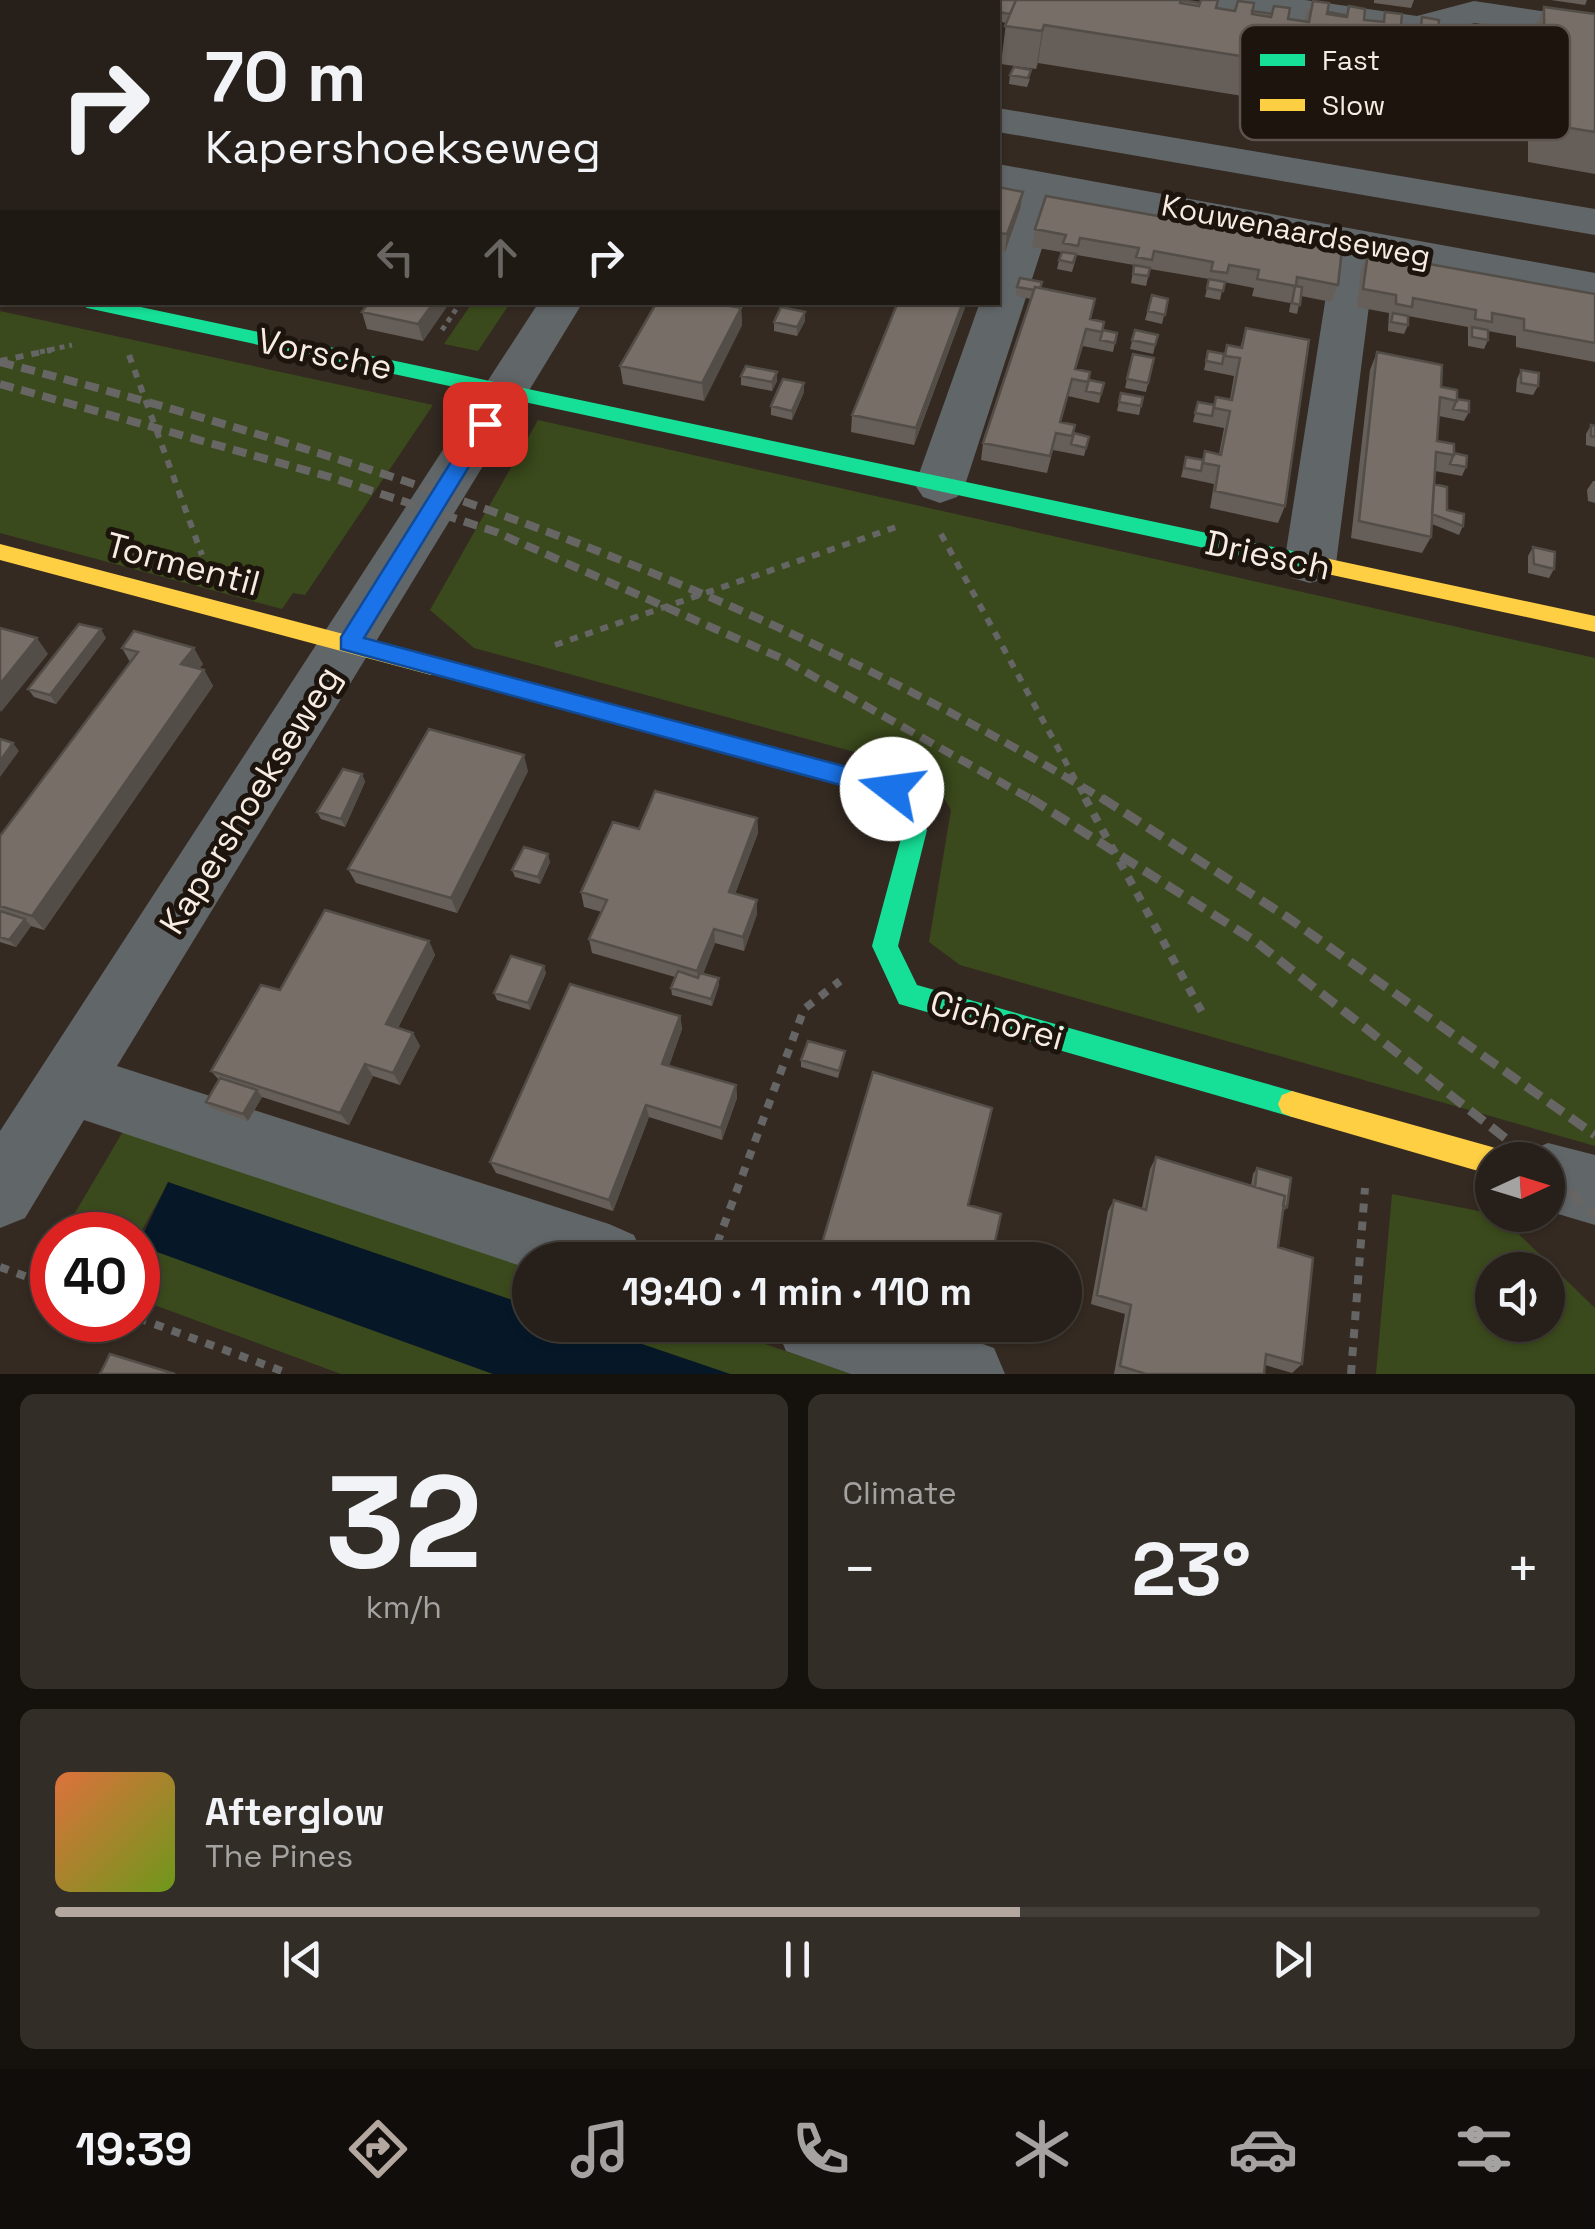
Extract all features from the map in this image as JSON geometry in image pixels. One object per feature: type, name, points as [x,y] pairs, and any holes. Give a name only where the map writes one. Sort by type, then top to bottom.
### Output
[{"type":"street","points":[[1231,0],[1403,25]]},
{"type":"street","points":[[1425,25],[1474,12],[1561,25]]},
{"type":"street","points":[[1570,26],[1595,30]]},
{"type":"street","name":"Kouwenaardseweg","points":[[1000,120],[1595,222]]},
{"type":"street","name":"Kouwenaardseweg","points":[[1000,176],[1595,287]]},
{"type":"street","points":[[935,500],[1043,183]]},
{"type":"street","points":[[1310,564],[1356,242]]},
{"type":"street","name":"Kapershoekseweg","points":[[0,1193],[559,305]]},
{"type":"street","name":"Vorsche","points":[[118,317],[504,393]]},
{"type":"street","name":"Driesch","points":[[504,393],[935,500],[1310,564],[1595,624]]},
{"type":"street","name":"Tormentil","points":[[0,552],[349,643]]},
{"type":"street","points":[[349,643],[892,789],[914,830],[884,946]]},
{"type":"street","name":"Cichorei","points":[[884,946],[908,995],[1475,1156]]},
{"type":"street","points":[[70,1082],[555,1242]]},
{"type":"street","points":[[1565,1181],[1595,1190]]},
{"type":"street","points":[[866,1342],[968,1374]]},
{"type":"path","points":[[440,333],[459,305]]},
{"type":"path","points":[[118,317],[223,610]]},
{"type":"path","points":[[0,361],[86,342]]},
{"type":"path","points":[[471,674],[935,500],[1246,1092]]},
{"type":"path","points":[[718,1242],[804,1009],[884,946]]},
{"type":"path","points":[[1351,1374],[1370,1127]]},
{"type":"path","points":[[0,1267],[30,1278]]},
{"type":"path","points":[[160,1326],[290,1374]]},
{"type":"green space","points":[[471,305],[509,305],[478,351],[444,344]]},
{"type":"green space","points":[[0,311],[433,405],[305,595],[293,593],[282,609],[0,533]]},
{"type":"green space","points":[[538,420],[1595,658],[1595,1146],[960,965],[929,942],[951,810],[928,772],[474,648],[430,610]]},
{"type":"green space","points":[[128,1123],[512,1256],[512,1300],[168,1183],[152,1212],[76,1212]]},
{"type":"green space","points":[[1392,1194],[1475,1210],[1475,1232],[1517,1232],[1537,1252],[1475,1252],[1475,1342],[1565,1342],[1565,1279],[1595,1308],[1595,1374],[1376,1374]]},
{"type":"green space","points":[[160,1253],[493,1374],[341,1374],[160,1307]]},
{"type":"green space","points":[[636,1342],[759,1342],[852,1374],[730,1374]]},
{"type":"water","points":[[168,1182],[512,1300],[512,1342],[636,1342],[730,1374],[493,1374],[160,1253],[160,1212],[154,1212]]},
{"type":"building","points":[[1000,0],[1016,0],[1010,14],[1000,12]]},
{"type":"building","points":[[1016,0],[1181,0],[1180,3],[1199,6],[1201,0],[1218,0],[1216,8],[1235,11],[1238,1],[1254,3],[1252,14],[1271,17],[1274,6],[1290,8],[1288,19],[1309,22],[1313,1],[1329,3],[1327,14],[1347,17],[1349,6],[1365,9],[1364,20],[1384,22],[1385,12],[1402,14],[1401,25],[1240,25],[1240,56],[1044,25],[1042,31],[1005,26]]},
{"type":"building","points":[[1544,7],[1595,14],[1595,132],[1570,128],[1570,25],[1544,25]]},
{"type":"building","points":[[1422,17],[1439,20],[1439,25],[1421,25]]},
{"type":"building","points":[[1014,67],[1031,70],[1028,78],[1010,75]]},
{"type":"building","points":[[1000,187],[1023,192],[1007,234],[1000,233]]},
{"type":"building","points":[[1046,196],[1342,249],[1338,285],[1297,277],[1296,286],[1257,279],[1259,270],[1229,265],[1227,273],[1211,271],[1213,262],[1154,251],[1152,260],[1136,257],[1139,248],[1080,238],[1078,246],[1063,243],[1066,235],[1035,229]]},
{"type":"building","points":[[1062,252],[1076,254],[1073,263],[1059,260]]},
{"type":"building","points":[[1368,253],[1595,294],[1595,343],[1524,330],[1524,319],[1492,313],[1492,322],[1475,319],[1476,310],[1413,298],[1412,307],[1396,304],[1396,295],[1363,289]]},
{"type":"building","points":[[1134,265],[1150,268],[1148,276],[1133,274]]},
{"type":"building","points":[[1020,278],[1042,282],[1040,288],[1017,287]]},
{"type":"building","points":[[1209,279],[1225,282],[1223,291],[1207,288]]},
{"type":"building","points":[[1295,286],[1302,287],[1300,305],[1292,303]]},
{"type":"building","points":[[1035,287],[1095,299],[1090,319],[1104,322],[1102,332],[1086,329],[1075,369],[1090,372],[1088,382],[1072,379],[1060,422],[1075,425],[1072,436],[1056,433],[1050,456],[983,443]]},
{"type":"building","points":[[1152,295],[1168,299],[1165,315],[1148,311]]},
{"type":"building","points":[[367,305],[432,305],[418,324],[362,312]]},
{"type":"building","points":[[655,305],[741,308],[702,383],[620,366]]},
{"type":"building","points":[[897,305],[962,305],[916,428],[852,415]]},
{"type":"building","points":[[781,307],[805,312],[797,327],[774,322]]},
{"type":"building","points":[[1393,313],[1408,316],[1408,325],[1391,322]]},
{"type":"building","points":[[1472,327],[1488,330],[1488,340],[1472,337]]},
{"type":"building","points":[[1246,328],[1309,340],[1285,506],[1215,491],[1219,466],[1203,463],[1205,451],[1221,455],[1230,411],[1214,408],[1216,397],[1232,400],[1240,358],[1225,356],[1227,345],[1242,348]]},
{"type":"building","points":[[1103,330],[1117,333],[1115,343],[1100,340]]},
{"type":"building","points":[[1135,330],[1158,335],[1155,345],[1132,340]]},
{"type":"building","points":[[1208,351],[1224,354],[1222,364],[1206,361]]},
{"type":"building","points":[[1377,352],[1442,365],[1441,387],[1457,390],[1457,401],[1440,397],[1437,441],[1454,444],[1454,455],[1436,452],[1431,537],[1359,521]]},
{"type":"building","points":[[1133,354],[1154,358],[1148,383],[1127,379]]},
{"type":"building","points":[[746,366],[777,372],[772,382],[741,376]]},
{"type":"building","points":[[1521,370],[1539,373],[1538,386],[1521,383]]},
{"type":"building","points":[[783,379],[804,383],[792,411],[771,406]]},
{"type":"building","points":[[1089,380],[1104,383],[1101,394],[1086,391]]},
{"type":"building","points":[[1121,393],[1143,397],[1141,406],[1119,402]]},
{"type":"building","points":[[1457,399],[1469,401],[1469,412],[1453,409]]},
{"type":"building","points":[[1198,402],[1214,405],[1212,416],[1195,413]]},
{"type":"building","points":[[1074,433],[1089,437],[1086,448],[1071,444]]},
{"type":"building","points":[[1454,453],[1467,456],[1466,467],[1450,464]]},
{"type":"building","points":[[1186,457],[1203,460],[1201,471],[1184,468]]},
{"type":"building","points":[[1434,484],[1447,487],[1447,510],[1464,514],[1463,526],[1432,514]]},
{"type":"building","points":[[1533,547],[1555,552],[1554,569],[1534,564]]},
{"type":"building","points":[[79,624],[101,629],[50,695],[28,689]]},
{"type":"building","points":[[0,628],[37,638],[0,684]]},
{"type":"building","points":[[134,631],[194,648],[181,664],[204,670],[32,916],[0,906],[0,836],[138,652],[122,648]]},
{"type":"building","points":[[429,729],[524,755],[451,898],[348,869]]},
{"type":"building","points":[[0,739],[13,743],[0,761]]},
{"type":"building","points":[[343,769],[362,774],[341,819],[317,812]]},
{"type":"building","points":[[655,791],[757,818],[729,892],[757,900],[743,937],[714,929],[697,971],[589,939],[607,900],[581,892],[613,822],[639,829]]},
{"type":"building","points":[[524,847],[548,854],[538,877],[512,870]]},
{"type":"building","points":[[325,910],[429,941],[386,1024],[413,1033],[393,1073],[365,1064],[340,1113],[211,1071],[261,985],[280,990]]},
{"type":"building","points":[[0,911],[25,919],[9,940],[0,937]]},
{"type":"building","points":[[511,956],[544,966],[528,1003],[494,993]]},
{"type":"building","points":[[678,971],[698,978],[700,973],[719,978],[711,999],[671,988]]},
{"type":"building","points":[[570,984],[680,1016],[662,1064],[736,1085],[721,1128],[646,1105],[609,1200],[490,1162]]},
{"type":"building","points":[[808,1041],[845,1051],[839,1071],[801,1060]]},
{"type":"building","points":[[873,1072],[992,1108],[968,1205],[1001,1214],[995,1242],[822,1242]]},
{"type":"building","points":[[220,1078],[257,1090],[243,1114],[206,1102]]},
{"type":"building","points":[[1156,1157],[1285,1196],[1278,1247],[1313,1258],[1302,1364],[1266,1354],[1264,1374],[1146,1374],[1120,1366],[1131,1305],[1097,1295],[1114,1200],[1146,1210]]},
{"type":"building","points":[[1257,1168],[1291,1178],[1287,1207],[1283,1205],[1285,1196],[1255,1187]]},
{"type":"building","points":[[110,1354],[175,1374],[100,1374]]},
{"type":"railway","points":[[0,362],[291,444],[570,540],[706,595],[841,657],[974,725],[1106,801]]},
{"type":"railway","points":[[0,384],[330,477],[496,532],[781,658],[1034,801]]},
{"type":"railway","points":[[1030,798],[1255,941],[1510,1142]]},
{"type":"railway","points":[[1102,798],[1287,917],[1595,1135]]},
{"type":"railway","points":[[1565,1188],[1595,1215]]},
{"type":"traffic: fast","points":[[101,305],[1325,566]]},
{"type":"traffic: fast","points":[[431,666],[892,789],[915,830],[885,946],[908,995],[1292,1104]]},
{"type":"traffic: slow","points":[[0,552],[431,666]]},
{"type":"traffic: slow","points":[[1325,566],[1595,624]]},
{"type":"traffic: slow","points":[[1292,1104],[1475,1156]]},
{"type":"route","points":[[485,424],[349,643],[892,789]]}]
